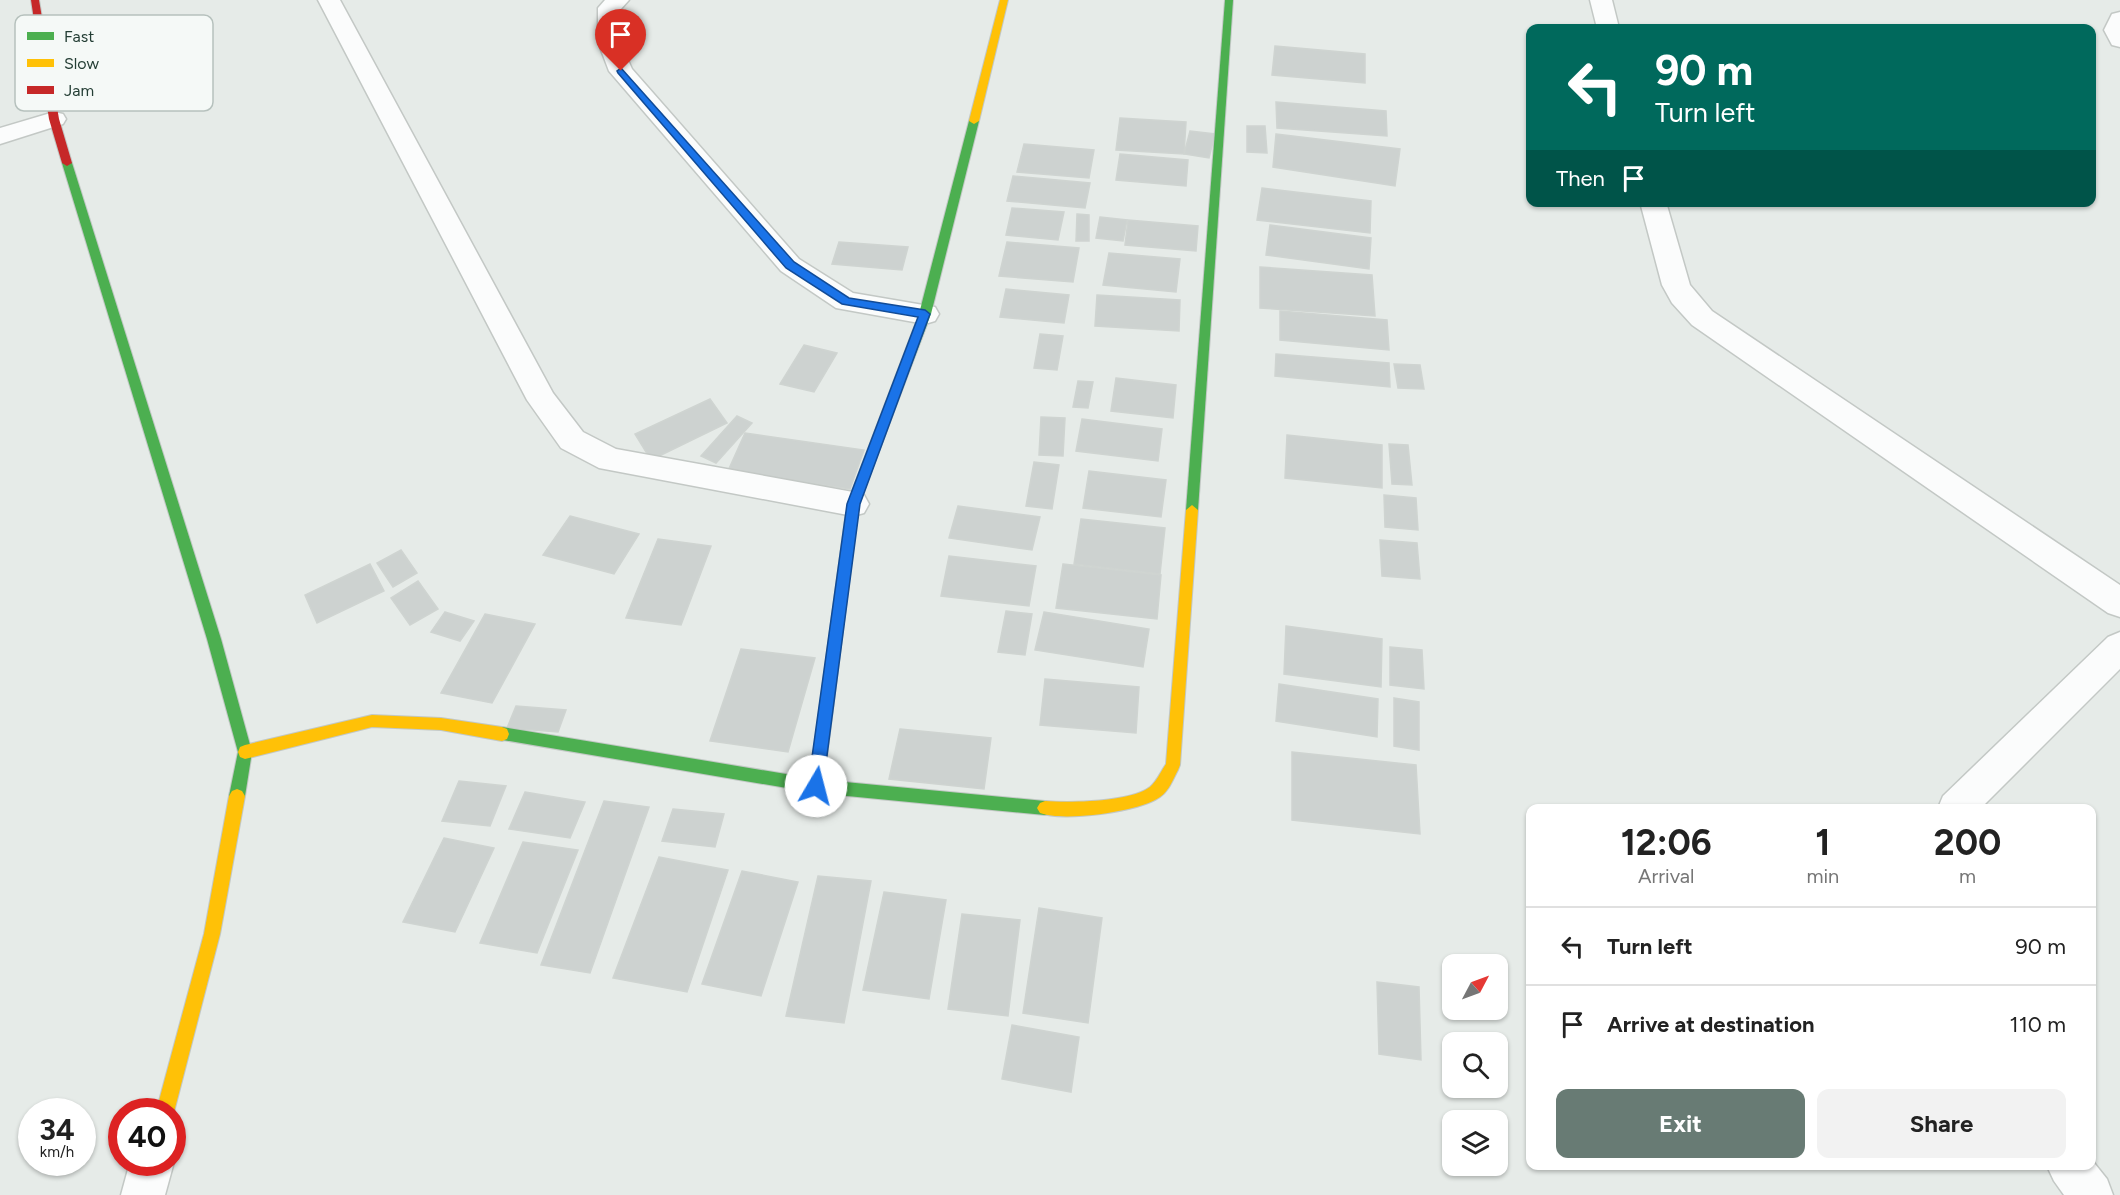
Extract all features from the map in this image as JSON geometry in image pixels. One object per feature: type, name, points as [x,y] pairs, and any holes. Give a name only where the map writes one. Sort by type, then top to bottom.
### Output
[{"type":"street","points":[[35,0],[37,15]]},
{"type":"street","points":[[329,0],[542,400],[573,440],[610,460],[853,504]]},
{"type":"street","points":[[618,0],[609,8],[609,42],[621,71],[790,265],[846,301],[925,314]]},
{"type":"street","points":[[816,786],[853,504],[925,314],[1004,0]]},
{"type":"street","points":[[245,752],[372,721],[441,724],[816,786],[1060,810],[1128,802],[1155,792],[1173,765],[1229,0]]},
{"type":"street","points":[[1601,0],[1607,24]]},
{"type":"street","points":[[2120,20],[2115,30],[2120,40]]},
{"type":"street","points":[[53,111],[214,639],[245,752],[212,934],[169,1098]]},
{"type":"street","points":[[0,136],[54,119]]},
{"type":"street","points":[[1654,207],[1676,285],[1682,296],[1702,318],[2120,603]]},
{"type":"street","points":[[1960,804],[2120,648]]},
{"type":"street","points":[[2071,1170],[2091,1195]]},
{"type":"street","points":[[143,1195],[148,1176]]},
{"type":"building","points":[[1275,46],[1365,54],[1365,83],[1272,75]]},
{"type":"building","points":[[1276,102],[1386,111],[1387,136],[1277,128]]},
{"type":"building","points":[[1120,118],[1186,122],[1184,154],[1116,150]]},
{"type":"building","points":[[1247,126],[1265,126],[1267,153],[1247,152]]},
{"type":"building","points":[[1190,131],[1215,134],[1209,158],[1184,154]]},
{"type":"building","points":[[1276,134],[1400,149],[1395,186],[1273,167]]},
{"type":"building","points":[[1024,144],[1094,150],[1089,178],[1017,172]]},
{"type":"building","points":[[1120,154],[1188,160],[1186,186],[1116,180]]},
{"type":"building","points":[[1013,176],[1090,183],[1085,208],[1007,201]]},
{"type":"building","points":[[1262,188],[1371,201],[1370,233],[1257,220]]},
{"type":"building","points":[[1012,208],[1064,212],[1058,240],[1006,235]]},
{"type":"building","points":[[1077,214],[1089,215],[1089,241],[1076,241]]},
{"type":"building","points":[[1100,217],[1127,220],[1123,241],[1096,238]]},
{"type":"building","points":[[1128,220],[1198,226],[1196,251],[1125,245]]},
{"type":"building","points":[[1270,225],[1371,238],[1369,269],[1266,255]]},
{"type":"building","points":[[839,242],[908,247],[902,270],[832,264]]},
{"type":"building","points":[[1007,242],[1079,248],[1073,282],[999,276]]},
{"type":"building","points":[[1109,253],[1180,259],[1176,292],[1103,285]]},
{"type":"building","points":[[1260,267],[1372,275],[1375,316],[1260,308]]},
{"type":"building","points":[[1006,289],[1069,295],[1064,323],[1000,317]]},
{"type":"building","points":[[1097,295],[1180,300],[1179,331],[1095,326]]},
{"type":"building","points":[[1280,311],[1387,320],[1389,350],[1280,340]]},
{"type":"building","points":[[1040,334],[1063,336],[1057,370],[1034,368]]},
{"type":"building","points":[[804,345],[837,353],[814,392],[780,384]]},
{"type":"building","points":[[1276,354],[1389,363],[1390,387],[1275,376]]},
{"type":"building","points":[[1394,364],[1420,365],[1424,389],[1398,388]]},
{"type":"building","points":[[1116,378],[1176,385],[1173,418],[1111,411]]},
{"type":"building","points":[[1078,381],[1093,382],[1088,408],[1073,407]]},
{"type":"building","points":[[710,399],[727,423],[651,460],[635,434]]},
{"type":"building","points":[[737,416],[752,423],[716,463],[701,456]]},
{"type":"building","points":[[1041,417],[1065,418],[1063,456],[1039,455]]},
{"type":"building","points":[[1082,419],[1162,429],[1158,461],[1076,451]]},
{"type":"building","points":[[745,433],[864,450],[850,489],[728,471]]},
{"type":"building","points":[[1287,435],[1382,445],[1382,488],[1285,478]]},
{"type":"building","points":[[1389,444],[1408,445],[1412,485],[1392,484]]},
{"type":"building","points":[[1034,462],[1059,465],[1052,509],[1026,506]]},
{"type":"building","points":[[1089,471],[1166,480],[1161,517],[1083,508]]},
{"type":"building","points":[[1384,495],[1416,498],[1418,530],[1385,527]]},
{"type":"building","points":[[958,506],[1040,517],[1032,550],[949,538]]},
{"type":"building","points":[[570,516],[639,534],[614,574],[543,555]]},
{"type":"building","points":[[1081,519],[1165,528],[1160,574],[1074,564]]},
{"type":"building","points":[[658,539],[711,546],[681,625],[626,618]]},
{"type":"building","points":[[1380,540],[1417,543],[1420,579],[1382,576]]},
{"type":"building","points":[[401,550],[417,573],[393,587],[377,563]]},
{"type":"building","points":[[949,556],[1036,566],[1029,606],[941,596]]},
{"type":"building","points":[[370,564],[384,591],[317,623],[305,595]]},
{"type":"building","points":[[1063,564],[1161,575],[1157,619],[1056,608]]},
{"type":"building","points":[[418,581],[438,609],[410,625],[391,598]]},
{"type":"building","points":[[1006,611],[1032,614],[1025,655],[998,652]]},
{"type":"building","points":[[445,612],[474,621],[460,641],[431,632]]},
{"type":"building","points":[[1044,612],[1149,629],[1143,667],[1035,650]]},
{"type":"building","points":[[485,614],[535,624],[492,703],[441,693]]},
{"type":"building","points":[[1286,626],[1382,639],[1381,687],[1284,674]]},
{"type":"building","points":[[1390,647],[1422,650],[1424,689],[1390,685]]},
{"type":"building","points":[[741,649],[815,658],[788,752],[710,741]]},
{"type":"building","points":[[1045,679],[1139,687],[1136,733],[1040,725]]},
{"type":"building","points":[[1279,684],[1378,699],[1377,737],[1276,721]]},
{"type":"building","points":[[1394,698],[1419,702],[1419,750],[1394,746]]},
{"type":"building","points":[[516,706],[566,710],[558,732],[507,728]]},
{"type":"building","points":[[900,729],[991,738],[984,789],[889,779]]},
{"type":"building","points":[[1292,752],[1416,765],[1420,834],[1292,820]]},
{"type":"building","points":[[459,781],[506,786],[490,826],[442,821]]},
{"type":"building","points":[[525,792],[585,802],[570,838],[509,829]]},
{"type":"building","points":[[604,801],[649,807],[590,973],[541,965]]},
{"type":"building","points":[[673,809],[724,814],[715,847],[662,841]]},
{"type":"building","points":[[444,838],[494,848],[455,932],[403,922]]},
{"type":"building","points":[[523,842],[578,850],[537,953],[480,943]]},
{"type":"building","points":[[659,857],[728,870],[687,992],[613,978]]},
{"type":"building","points":[[742,871],[798,882],[761,996],[702,984]]},
{"type":"building","points":[[818,876],[871,881],[844,1023],[786,1016]]},
{"type":"building","points":[[884,892],[946,900],[929,999],[863,990]]},
{"type":"building","points":[[1039,908],[1102,918],[1088,1023],[1023,1013]]},
{"type":"building","points":[[962,914],[1020,920],[1008,1016],[948,1009]]},
{"type":"building","points":[[1377,982],[1419,987],[1421,1060],[1379,1054]]},
{"type":"building","points":[[1012,1025],[1079,1037],[1071,1092],[1002,1079]]},
{"type":"traffic: fast","points":[[1192,510],[1229,0]]},
{"type":"traffic: fast","points":[[816,786],[853,504],[925,314],[974,121]]},
{"type":"traffic: fast","points":[[67,163],[214,639],[245,752],[237,796]]},
{"type":"traffic: fast","points":[[502,734],[816,786],[1045,808]]},
{"type":"traffic: slow","points":[[974,121],[1004,0]]},
{"type":"traffic: slow","points":[[1045,808],[1069,809],[1102,806],[1146,797],[1158,790],[1173,765],[1192,510]]},
{"type":"traffic: slow","points":[[245,752],[372,721],[441,724],[502,734]]},
{"type":"traffic: slow","points":[[169,1098],[212,934],[237,796]]},
{"type":"traffic: jam","points":[[35,0],[37,15]]},
{"type":"traffic: jam","points":[[53,111],[67,163]]},
{"type":"route","points":[[621,71],[790,265],[846,301],[925,314],[853,504],[816,786]]}]
